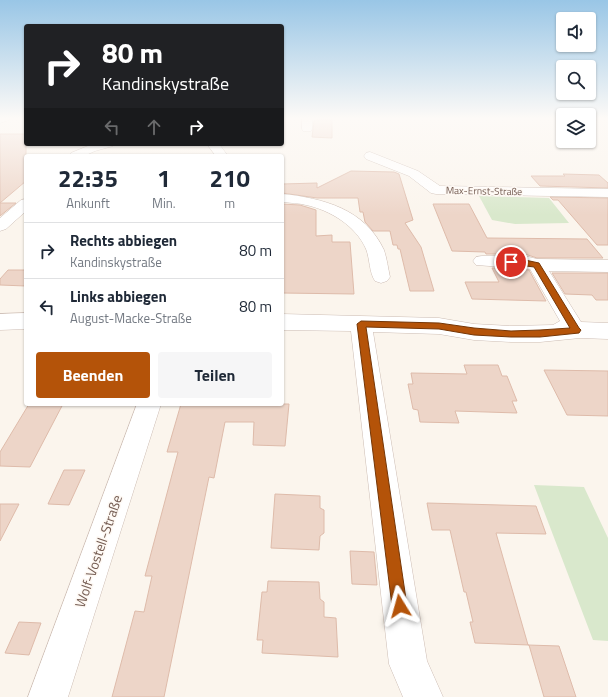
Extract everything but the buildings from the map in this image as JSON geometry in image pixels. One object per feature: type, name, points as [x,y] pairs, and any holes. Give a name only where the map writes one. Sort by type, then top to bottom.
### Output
[{"type":"street","name":"Max-Ernst-Straße","points":[[370,156],[406,170],[428,182],[436,190],[608,193]]},
{"type":"street","points":[[284,198],[309,201],[332,209],[350,219],[368,236],[375,250],[381,277]]},
{"type":"street","points":[[0,226],[24,205]]},
{"type":"street","points":[[482,261],[525,262],[537,265],[608,266]]},
{"type":"street","points":[[537,265],[576,330]]},
{"type":"street","points":[[0,322],[24,321]]},
{"type":"street","points":[[284,322],[439,326],[474,332],[511,334],[540,334],[576,330],[608,331]]},
{"type":"street","points":[[361,324],[408,664],[423,697]]},
{"type":"street","name":"Wolf-Vostell-Straße","points":[[48,697],[148,406]]},
{"type":"green space","points":[[479,196],[549,198],[569,223],[515,224],[492,220]]},
{"type":"green space","points":[[534,485],[584,487],[608,538],[608,641],[593,640]]},
{"type":"route","points":[[400,606],[361,324],[439,326],[474,332],[511,334],[540,334],[576,330],[537,265],[525,262],[511,262]]}]
